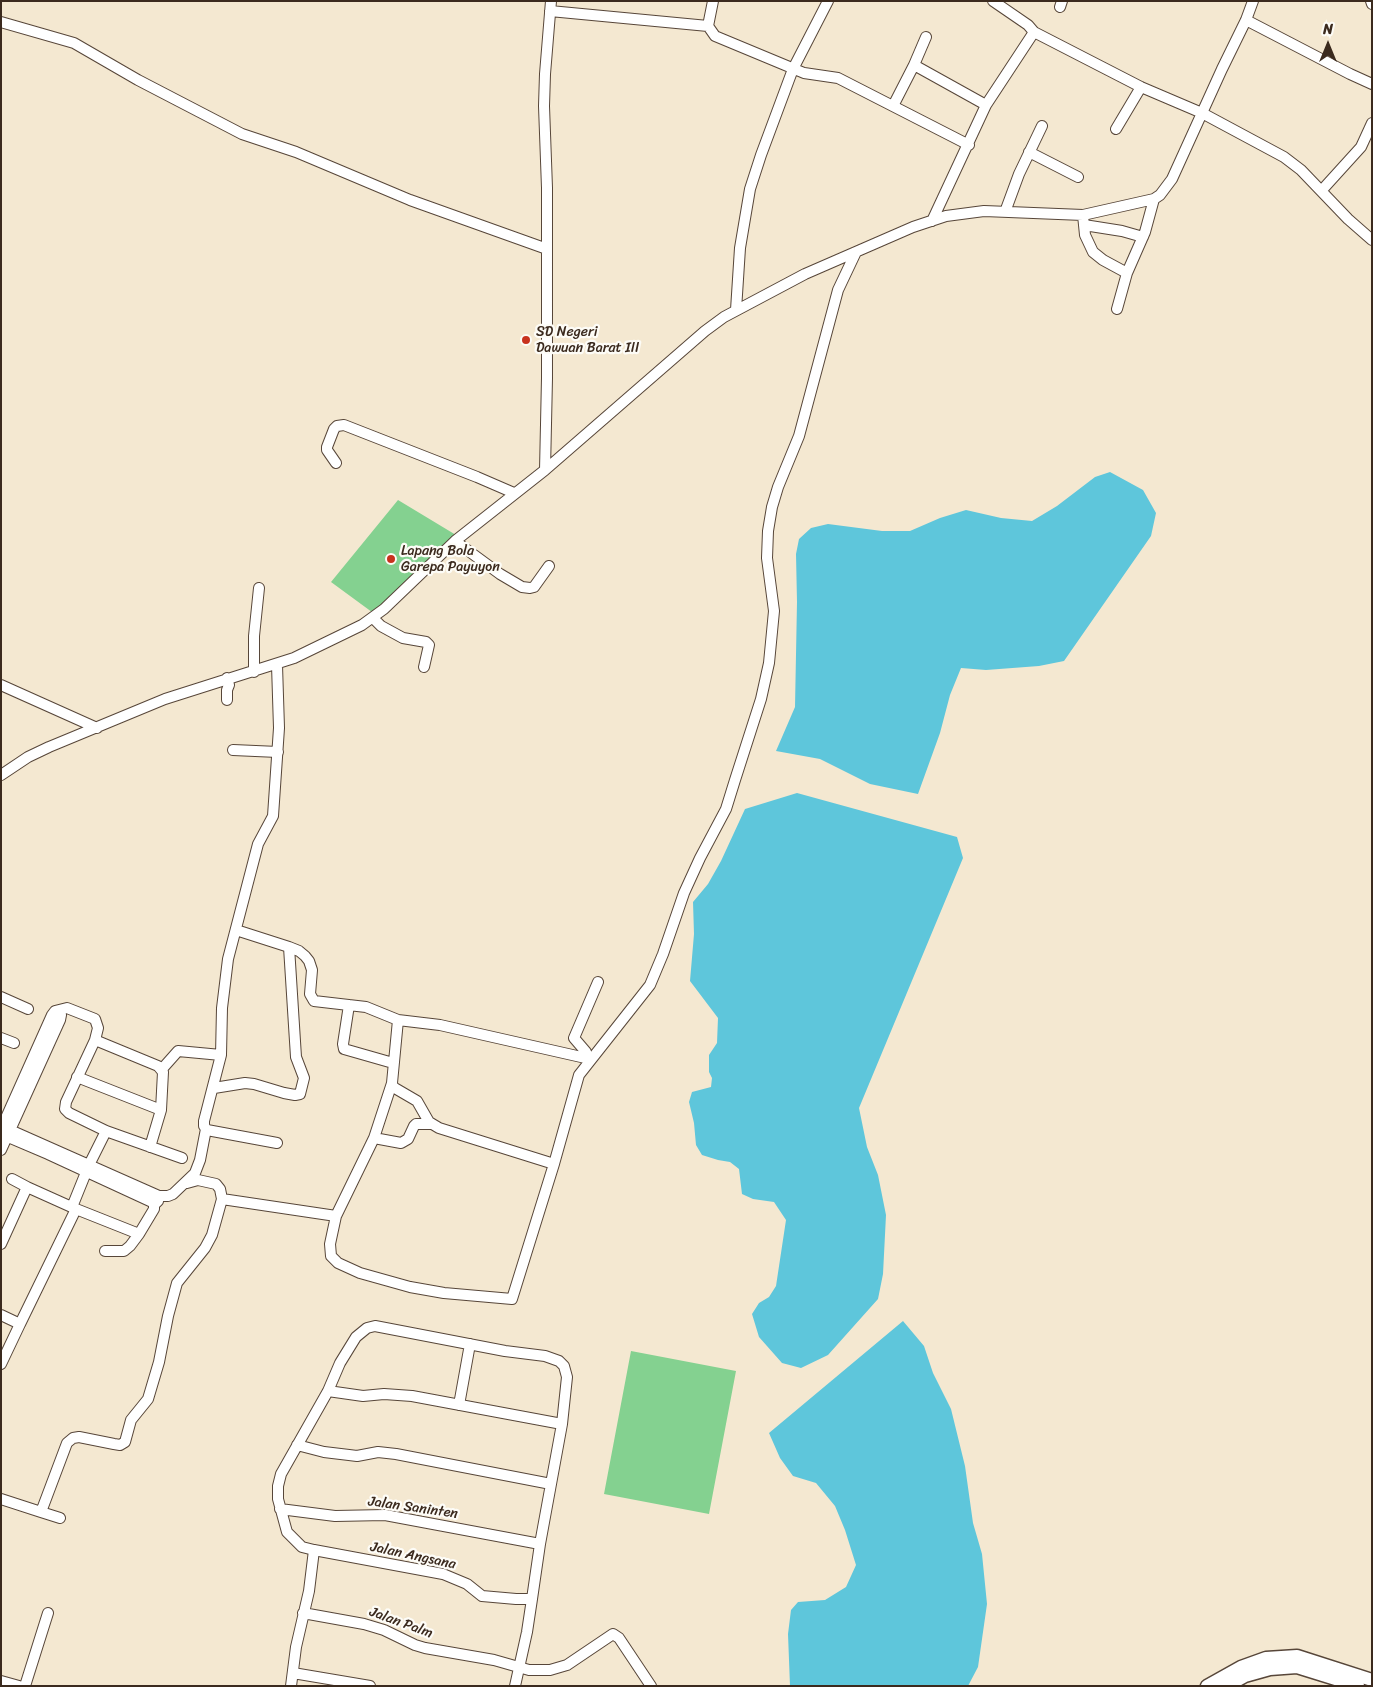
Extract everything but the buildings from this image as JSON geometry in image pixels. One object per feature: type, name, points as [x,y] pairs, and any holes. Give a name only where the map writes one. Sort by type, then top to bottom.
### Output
[{"type":"street","points":[[713,1],[708,26],[715,36],[793,69],[814,76],[833,76],[968,145]]},
{"type":"street","points":[[736,310],[740,248],[750,189],[793,69],[828,1]]},
{"type":"street","points":[[992,1],[1028,25],[1034,32],[1141,88],[1202,113],[1284,157],[1301,170],[1372,240]]},
{"type":"street","points":[[1083,220],[1154,199],[1160,195],[1172,179],[1253,1]]},
{"type":"street","points":[[545,470],[547,178],[544,131],[545,74],[551,6],[708,26]]},
{"type":"street","points":[[1246,20],[1372,84]]},
{"type":"street","points":[[1,22],[74,43],[138,80],[242,134],[296,152],[410,200],[547,249]]},
{"type":"street","points":[[932,221],[986,105],[1034,32]]},
{"type":"street","points":[[893,106],[926,37]]},
{"type":"street","points":[[914,65],[986,105]]},
{"type":"street","points":[[1116,129],[1141,88]]},
{"type":"street","points":[[1322,190],[1361,147],[1372,123]]},
{"type":"street","points":[[1005,212],[1029,152],[1042,126]]},
{"type":"street","points":[[1029,152],[1078,177]]},
{"type":"street","points":[[1118,309],[1127,273],[1142,237],[1154,199]]},
{"type":"street","points":[[1,775],[28,757],[165,699],[227,678],[254,672],[277,664],[343,635],[373,618],[455,541],[545,470],[674,356],[715,323],[805,274],[913,227],[966,212],[1005,212],[1083,220],[1142,237]]},
{"type":"street","points":[[1083,220],[1085,235],[1093,252],[1103,260],[1127,273]]},
{"type":"street","points":[[398,1020],[392,1083],[374,1138],[336,1216],[329,1252],[338,1263],[360,1273],[410,1287],[444,1293],[512,1299],[554,1164],[577,1080],[589,1059],[643,996],[650,985],[663,954],[684,892],[728,802],[761,699],[769,663],[774,610],[766,558],[772,507],[798,436],[838,290],[856,252]]},
{"type":"street","points":[[336,463],[327,447],[334,429],[337,426],[344,425],[514,493]]},
{"type":"street","points":[[455,541],[500,574],[522,587],[530,588],[534,586],[549,566]]},
{"type":"street","points":[[254,672],[254,636],[259,588]]},
{"type":"street","points":[[373,618],[381,626],[403,638],[426,642],[429,645],[424,668]]},
{"type":"street","points":[[4,1130],[157,1199],[173,1194],[187,1183],[195,1173],[206,1129],[204,1118],[214,1088],[221,1055],[225,973],[258,844],[273,816],[279,728],[277,664]]},
{"type":"street","points":[[227,678],[227,700]]},
{"type":"street","points":[[1,685],[97,728]]},
{"type":"street","points":[[233,750],[278,752]]},
{"type":"street","points":[[236,930],[299,952],[309,962],[312,970],[310,994],[314,1001],[366,1007],[398,1020],[440,1025],[589,1059]]},
{"type":"street","points":[[214,1088],[245,1083],[284,1093],[300,1094],[304,1078],[296,1057],[289,947]]},
{"type":"street","points":[[589,1059],[586,1052],[574,1038],[598,982]]},
{"type":"street","points":[[1,997],[28,1009]]},
{"type":"street","points":[[349,1005],[343,1044],[344,1049],[393,1063]]},
{"type":"street","points":[[1,1150],[4,1130],[52,1015],[55,1011],[68,1008],[95,1019],[98,1028],[95,1040],[77,1077],[65,1109],[106,1131],[182,1158]]},
{"type":"street","points":[[1,1038],[14,1043]]},
{"type":"street","points":[[95,1040],[158,1066],[162,1070]]},
{"type":"street","points":[[150,1147],[161,1110],[162,1070],[178,1051],[221,1055]]},
{"type":"street","points":[[77,1077],[161,1110]]},
{"type":"street","points":[[392,1083],[393,1087],[417,1101],[432,1124]]},
{"type":"street","points":[[374,1138],[402,1143],[408,1139],[416,1124],[432,1124],[554,1164]]},
{"type":"street","points":[[206,1129],[277,1143]]},
{"type":"street","points":[[1,1364],[74,1208],[88,1168],[106,1131]]},
{"type":"street","points":[[12,1179],[74,1208],[138,1234]]},
{"type":"street","points":[[41,1512],[67,1443],[73,1438],[80,1437],[120,1445],[125,1442],[131,1420],[148,1399],[159,1362],[177,1283],[206,1248],[212,1235],[222,1200],[220,1189],[216,1184],[198,1180],[187,1183]]},
{"type":"street","points":[[1,1244],[27,1187]]},
{"type":"street","points":[[106,1251],[124,1251],[130,1246],[152,1214],[157,1199]]},
{"type":"street","points":[[222,1200],[336,1216]]},
{"type":"street","points":[[1,1315],[20,1324]]},
{"type":"street","name":"Jalan Angsana","points":[[532,1599],[516,1600],[482,1596],[468,1584],[443,1574],[302,1547],[291,1536],[285,1525],[280,1509],[278,1486],[286,1464],[328,1391],[340,1364],[356,1337],[367,1328],[375,1326],[545,1356],[562,1362],[567,1377],[562,1424]]},
{"type":"street","points":[[459,1405],[470,1344]]},
{"type":"street","points":[[328,1391],[364,1396],[396,1394],[562,1424],[515,1686]]},
{"type":"street","points":[[297,1445],[324,1452],[357,1456],[378,1452],[396,1454],[551,1484]]},
{"type":"street","points":[[1,1499],[60,1518]]},
{"type":"street","name":"Jalan Saninten","points":[[280,1509],[335,1516],[385,1515],[540,1544]]},
{"type":"street","points":[[291,1686],[303,1613],[309,1591],[314,1550]]},
{"type":"street","points":[[25,1686],[48,1612]]},
{"type":"street","name":"Jalan Palm","points":[[303,1613],[356,1622],[384,1630],[425,1648],[494,1660],[529,1670],[559,1668],[567,1665],[613,1634],[619,1638],[651,1686]]},
{"type":"street","points":[[1207,1686],[1241,1666],[1266,1658],[1297,1656],[1358,1686]]},
{"type":"street","points":[[1228,1686],[1245,1676],[1270,1669],[1297,1666],[1325,1669],[1372,1680]]},
{"type":"street","points":[[293,1673],[370,1686]]},
{"type":"street","points":[[1,1681],[19,1686]]},
{"type":"green space","name":"Lapang Bola Garepa Payuyon","points":[[398,500],[456,535],[376,615],[331,582]]},
{"type":"green space","points":[[631,1351],[736,1371],[709,1514],[604,1494]]},
{"type":"water","points":[[1110,472],[1143,490],[1156,513],[1151,536],[1064,661],[1039,666],[986,670],[961,668],[950,695],[940,733],[918,794],[870,784],[820,759],[776,751],[795,707],[796,554],[799,539],[811,528],[828,524],[882,531],[910,531],[940,518],[966,510],[1001,518],[1032,521],[1057,506],[1095,477]]},
{"type":"water","points":[[797,793],[957,837],[963,858],[859,1108],[867,1147],[878,1175],[886,1215],[883,1274],[878,1299],[828,1355],[801,1368],[782,1363],[759,1337],[752,1314],[759,1303],[769,1297],[776,1286],[786,1220],[774,1202],[753,1199],[742,1194],[739,1169],[730,1162],[702,1155],[696,1145],[694,1123],[689,1102],[692,1092],[711,1087],[712,1078],[709,1072],[709,1055],[717,1043],[718,1018],[690,981],[694,934],[693,902],[708,884],[721,861],[745,809]]},
{"type":"water","points":[[903,1321],[924,1346],[933,1373],[951,1409],[965,1466],[973,1523],[982,1554],[987,1604],[978,1667],[968,1686],[790,1686],[788,1634],[791,1610],[798,1602],[825,1600],[846,1587],[856,1565],[835,1506],[816,1483],[793,1476],[780,1458],[769,1433]]},
{"type":"place","name":"SD Negeri Dawuan Barat III","points":[[526,340]]},
{"type":"place","name":"Lapang Bola Garepa Payuyon","points":[[391,559]]}]
